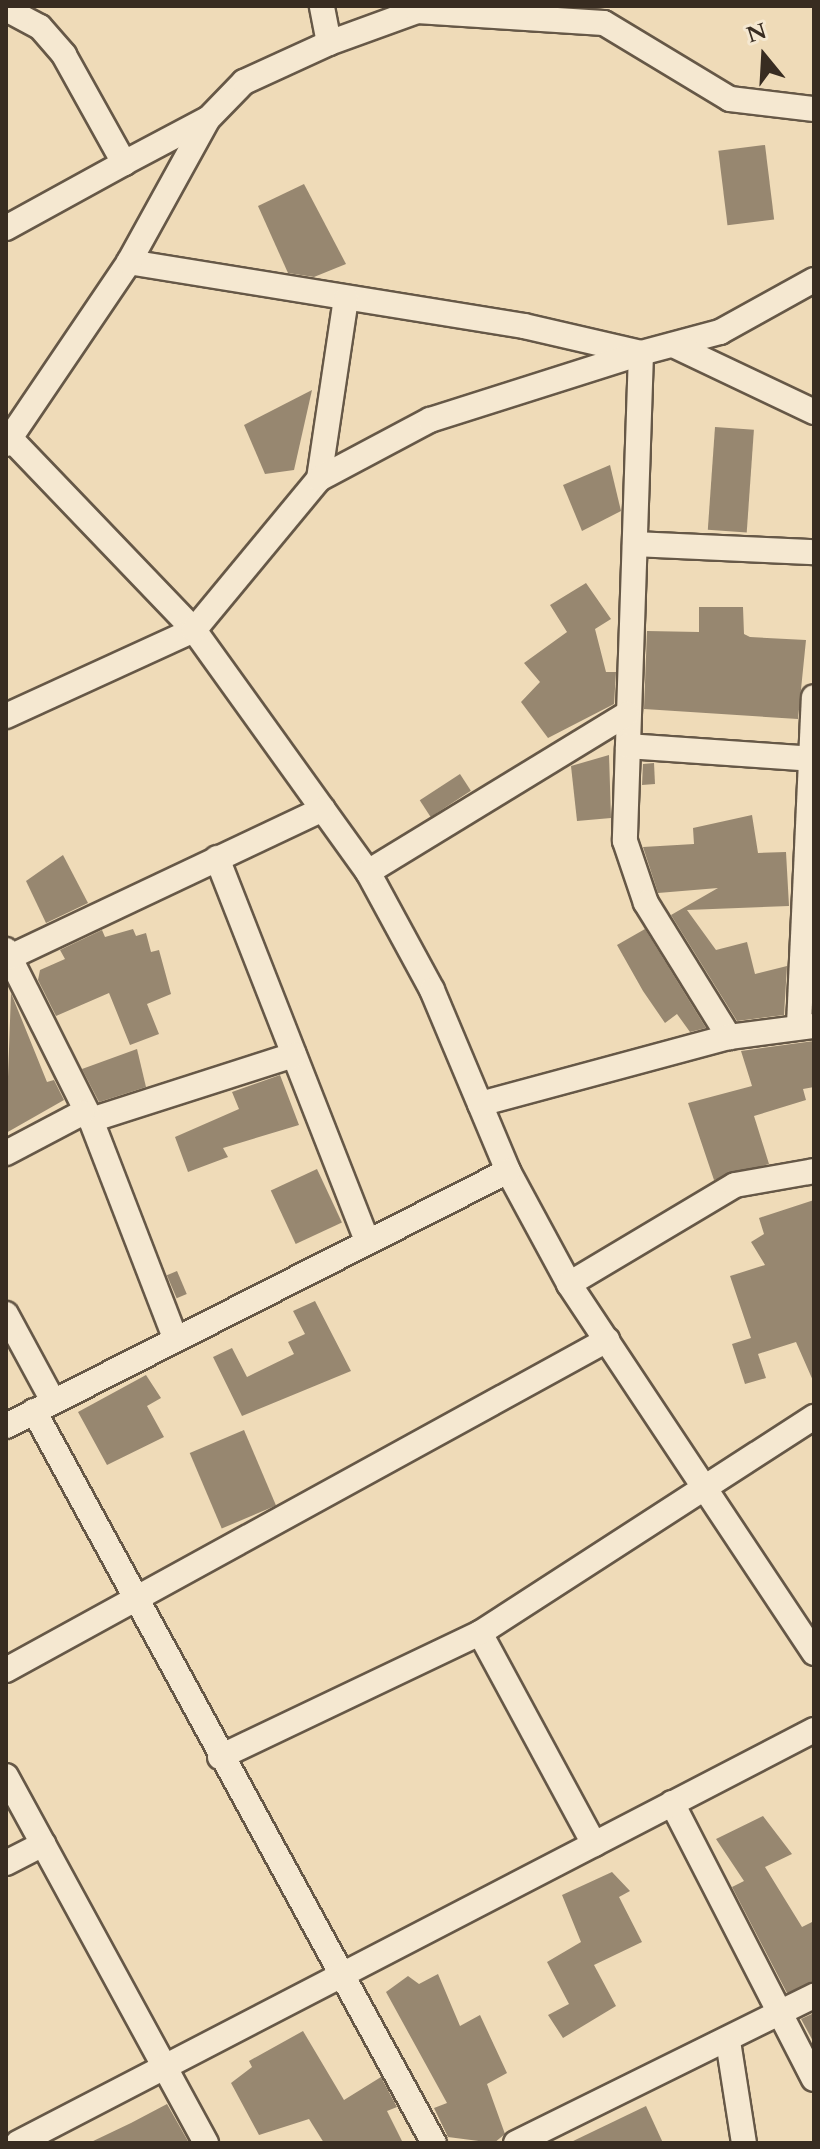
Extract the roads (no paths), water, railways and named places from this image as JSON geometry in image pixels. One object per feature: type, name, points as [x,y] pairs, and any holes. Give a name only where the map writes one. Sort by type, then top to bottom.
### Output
[{"type":"street","points":[[322,6],[329,43]]},
{"type":"street","points":[[810,1640],[569,1284],[508,1171],[426,978],[368,872],[194,630],[8,441],[129,262],[208,119],[244,82],[329,43],[418,8],[604,23],[730,99],[814,109]]},
{"type":"street","points":[[6,9],[40,27],[64,55],[124,163]]},
{"type":"street","points":[[6,228],[208,119]]},
{"type":"street","points":[[129,262],[641,353]]},
{"type":"street","points":[[6,716],[194,630],[319,479],[430,420],[749,319],[814,280]]},
{"type":"street","points":[[319,479],[346,299]]},
{"type":"street","points":[[673,345],[814,412]]},
{"type":"street","points":[[641,353],[627,714],[631,872],[729,1037]]},
{"type":"street","points":[[635,544],[814,552]]},
{"type":"street","points":[[480,1104],[729,1037],[806,1025],[814,697]]},
{"type":"street","points":[[368,872],[627,714]]},
{"type":"street","points":[[628,746],[811,760]]},
{"type":"street","points":[[175,1338],[86,1117],[13,984],[8,954],[323,809]]},
{"type":"street","points":[[217,858],[366,1239]]},
{"type":"street","points":[[6,1153],[86,1117],[294,1055]]},
{"type":"street","points":[[6,1426],[366,1239],[508,1171]]},
{"type":"street","points":[[569,1284],[735,1185],[814,1171]]},
{"type":"street","points":[[6,1314],[44,1406],[135,1600],[338,1977],[434,2143]]},
{"type":"street","points":[[6,1670],[607,1340]]},
{"type":"street","points":[[220,1757],[480,1633],[814,1417]]},
{"type":"street","points":[[480,1633],[594,1844]]},
{"type":"street","points":[[18,2143],[814,1730]]},
{"type":"street","points":[[6,1776],[167,2066],[206,2143]]},
{"type":"street","points":[[672,1803],[783,2013],[814,2079]]},
{"type":"street","points":[[6,1863],[43,1844]]},
{"type":"street","points":[[516,2143],[814,1996]]},
{"type":"street","points":[[728,2041],[744,2143]]}]
